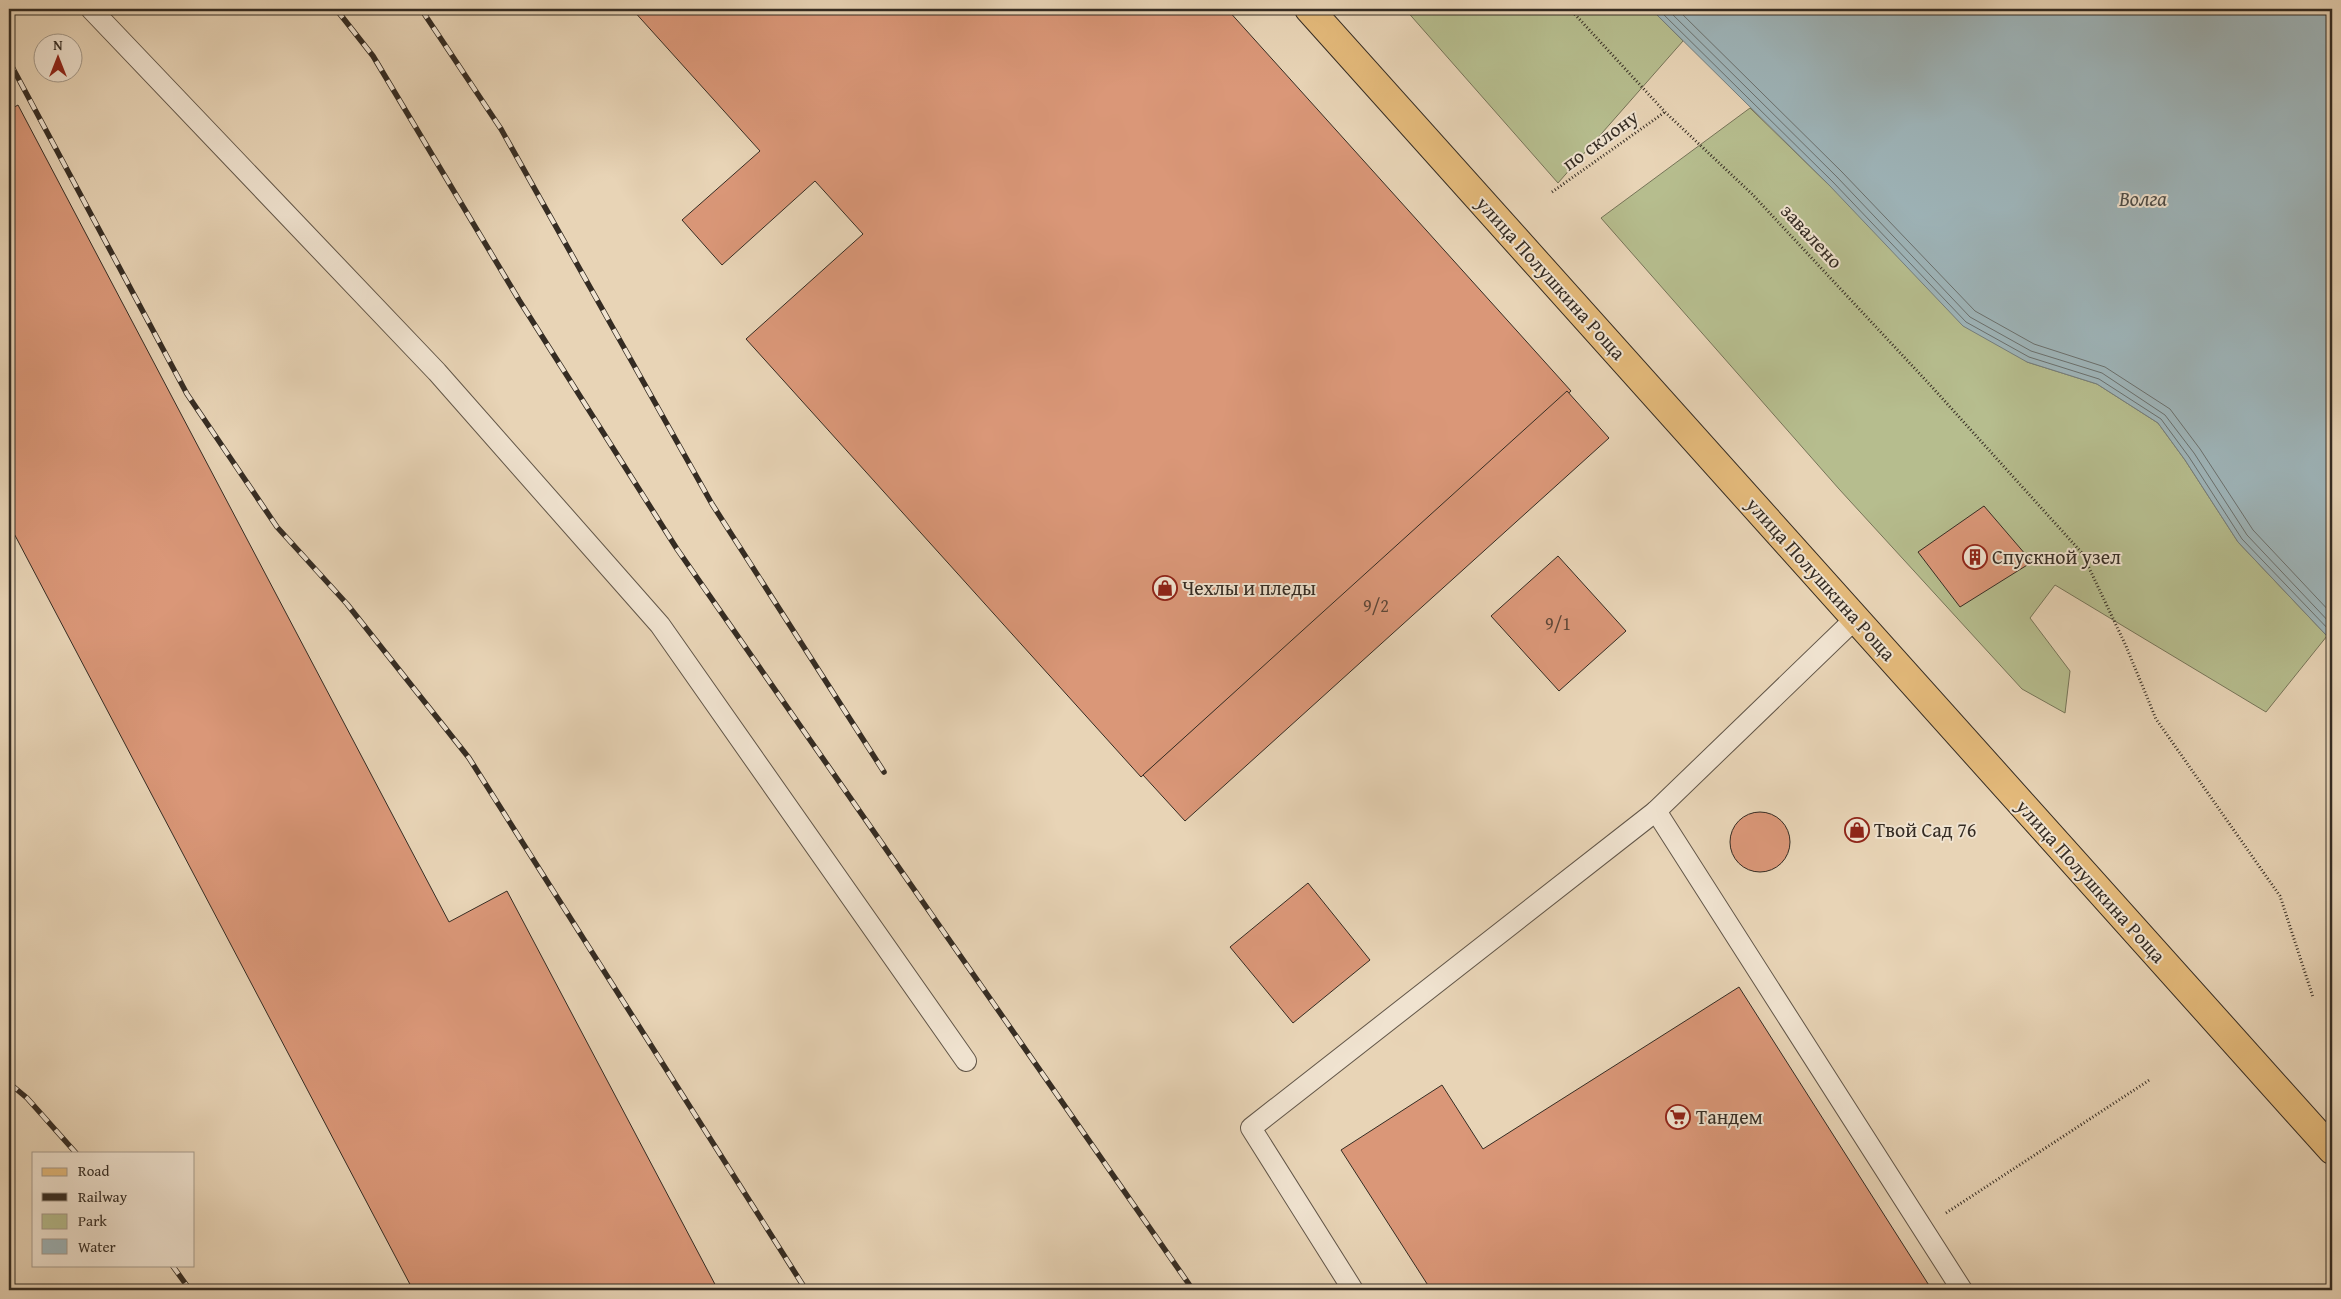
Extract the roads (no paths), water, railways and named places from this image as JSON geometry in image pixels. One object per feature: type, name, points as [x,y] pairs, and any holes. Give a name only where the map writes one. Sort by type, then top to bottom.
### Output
[{"type":"main road","name":"улица Полушкина Роща","points":[[1309,9],[2332,1150]]},
{"type":"lane","points":[[91,9],[437,372],[660,625],[966,1061]]},
{"type":"lane","points":[[1353,1290],[1251,1128],[1656,811],[1856,618]]},
{"type":"lane","points":[[1656,811],[1962,1290]]},
{"type":"water","name":"Волга","points":[[1651,9],[2332,9],[2332,639],[2327,636],[2238,542],[2185,460],[2158,423],[2097,384],[2027,362],[1963,326],[1829,185]]},
{"type":"railway","points":[[336,9],[373,56],[519,300],[677,549],[1193,1290]]},
{"type":"railway","points":[[421,9],[501,129],[712,504],[884,772]]},
{"type":"railway","points":[[9,61],[187,394],[277,527],[347,604],[469,758],[806,1290]]},
{"type":"railway","points":[[9,1083],[27,1098],[75,1152]]},
{"type":"railway","points":[[173,1266],[190,1290]]},
{"type":"place","name":"Спускной узел","points":[[1975,557]]},
{"type":"place","name":"Чехлы и пледы","points":[[1165,588]]},
{"type":"place","name":"Твой Сад 76","points":[[1857,830]]},
{"type":"place","name":"Тандем","points":[[1678,1117]]}]
